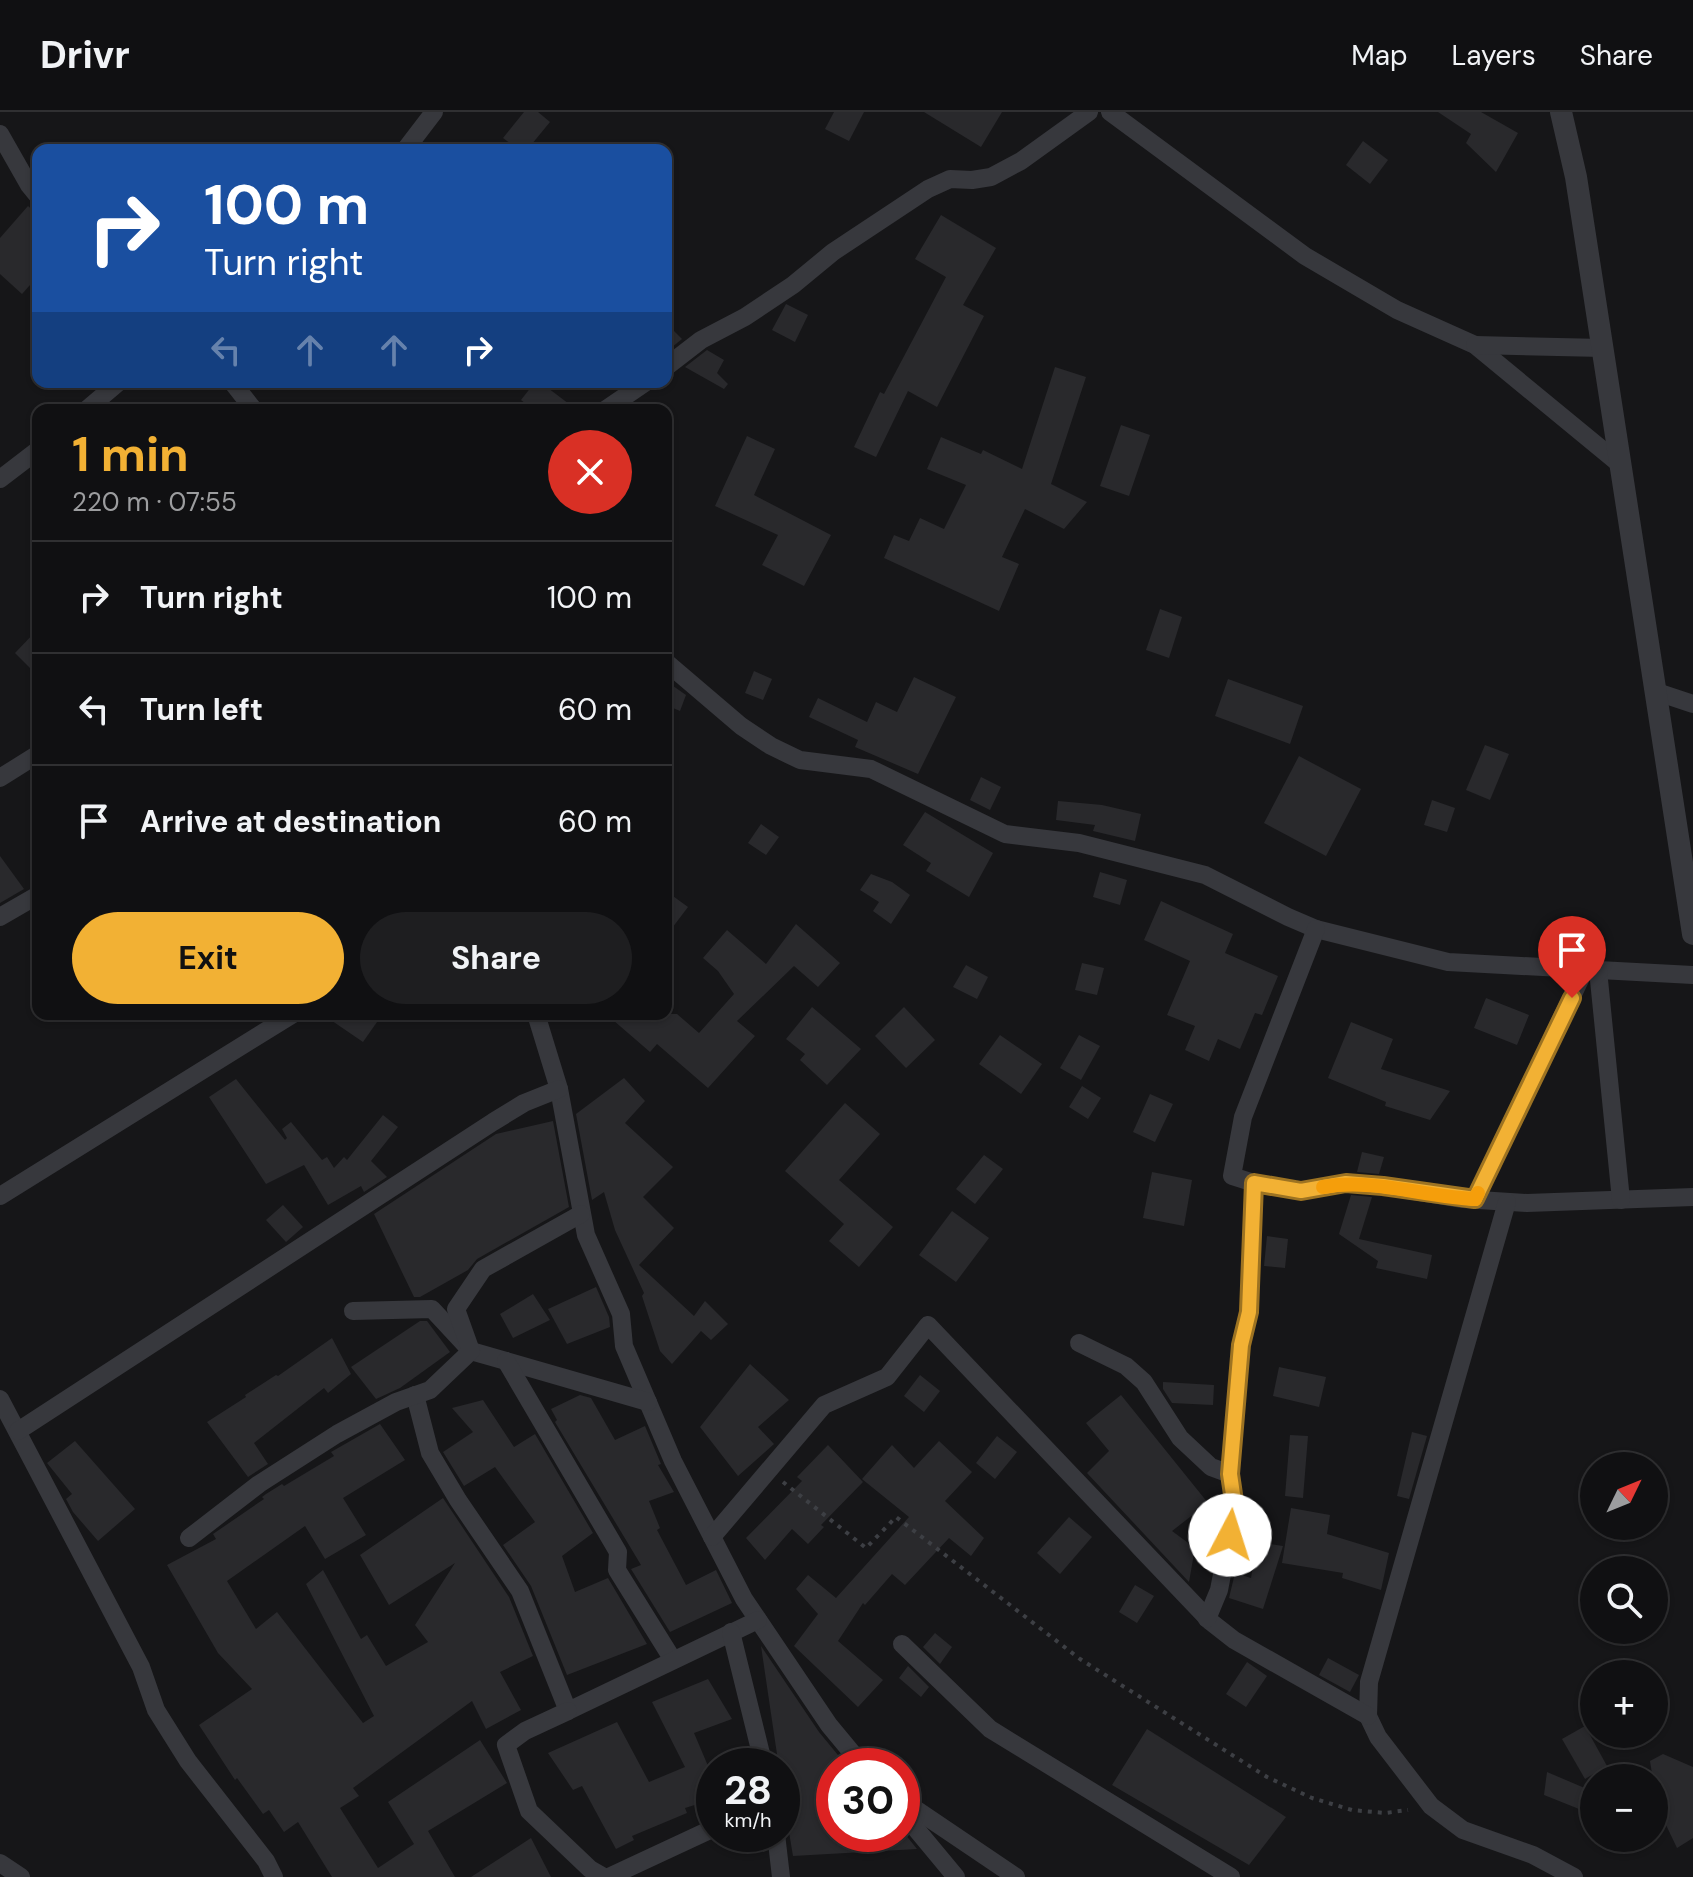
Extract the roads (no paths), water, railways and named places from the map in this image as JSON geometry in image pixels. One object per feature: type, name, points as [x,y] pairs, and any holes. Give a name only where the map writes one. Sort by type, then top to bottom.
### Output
[{"type":"street","points":[[410,144],[434,112]]},
{"type":"street","points":[[672,363],[708,336],[745,317],[793,285],[833,252],[928,189],[950,179],[991,177],[1021,161],[1089,112]]},
{"type":"street","points":[[1110,112],[1305,256],[1397,310],[1475,345],[1622,466]]},
{"type":"street","points":[[1561,112],[1576,177],[1693,934]]},
{"type":"street","points":[[0,134],[32,189]]},
{"type":"street","points":[[1475,345],[1603,348]]},
{"type":"street","points":[[93,404],[112,388]]},
{"type":"street","points":[[237,388],[249,404]]},
{"type":"street","points":[[614,404],[637,388]]},
{"type":"street","points":[[0,479],[32,455]]},
{"type":"street","points":[[672,667],[741,726],[800,760],[871,769],[1005,834],[1079,843],[1205,875],[1316,929],[1448,962],[1693,975]]},
{"type":"street","points":[[1657,692],[1693,704]]},
{"type":"street","points":[[0,778],[32,758]]},
{"type":"street","points":[[0,917],[32,898]]},
{"type":"street","points":[[1316,929],[1243,1117],[1232,1176],[1301,1191],[1346,1183],[1527,1203],[1693,1197]]},
{"type":"street","points":[[1475,1199],[1592,969]]},
{"type":"street","points":[[1592,969],[1621,1200]]},
{"type":"street","points":[[0,1196],[283,1020]]},
{"type":"street","points":[[538,1020],[559,1089],[586,1235],[621,1314],[624,1346],[673,1461],[744,1599],[829,1725],[848,1748]]},
{"type":"street","points":[[18,1431],[493,1122],[524,1103],[559,1089]]},
{"type":"street","points":[[1207,1619],[1219,1590],[1235,1508],[1230,1474],[1241,1345],[1249,1312],[1254,1183]]},
{"type":"street","points":[[1507,1202],[1369,1682],[1368,1716],[1378,1737],[1431,1806],[1463,1830],[1533,1855],[1574,1877]]},
{"type":"street","points":[[471,1351],[456,1309],[483,1269],[581,1214]]},
{"type":"street","points":[[353,1311],[432,1309],[471,1351],[648,1402]]},
{"type":"street","points":[[712,1537],[824,1405],[887,1377],[928,1325],[1207,1619],[1234,1640],[1368,1716]]},
{"type":"street","points":[[1079,1343],[1126,1366],[1144,1382],[1180,1438],[1211,1467],[1230,1474]]},
{"type":"street","points":[[189,1538],[259,1484],[337,1434],[396,1402],[430,1390],[471,1351]]},
{"type":"street","points":[[506,1361],[618,1552],[617,1570],[673,1660]]},
{"type":"street","points":[[415,1395],[430,1453],[520,1591],[568,1711]]},
{"type":"street","points":[[0,1399],[141,1667],[156,1710],[188,1761],[266,1861],[274,1877]]},
{"type":"street","points":[[696,1836],[607,1877],[590,1869],[529,1811],[506,1745],[525,1731],[758,1620]]},
{"type":"street","points":[[731,1632],[760,1748]]},
{"type":"street","points":[[902,1644],[990,1729],[1231,1877]]},
{"type":"street","points":[[920,1812],[1016,1877]]},
{"type":"street","points":[[920,1834],[956,1877]]},
{"type":"street","points":[[778,1852],[781,1877]]},
{"type":"street","points":[[0,1863],[21,1877]]}]
